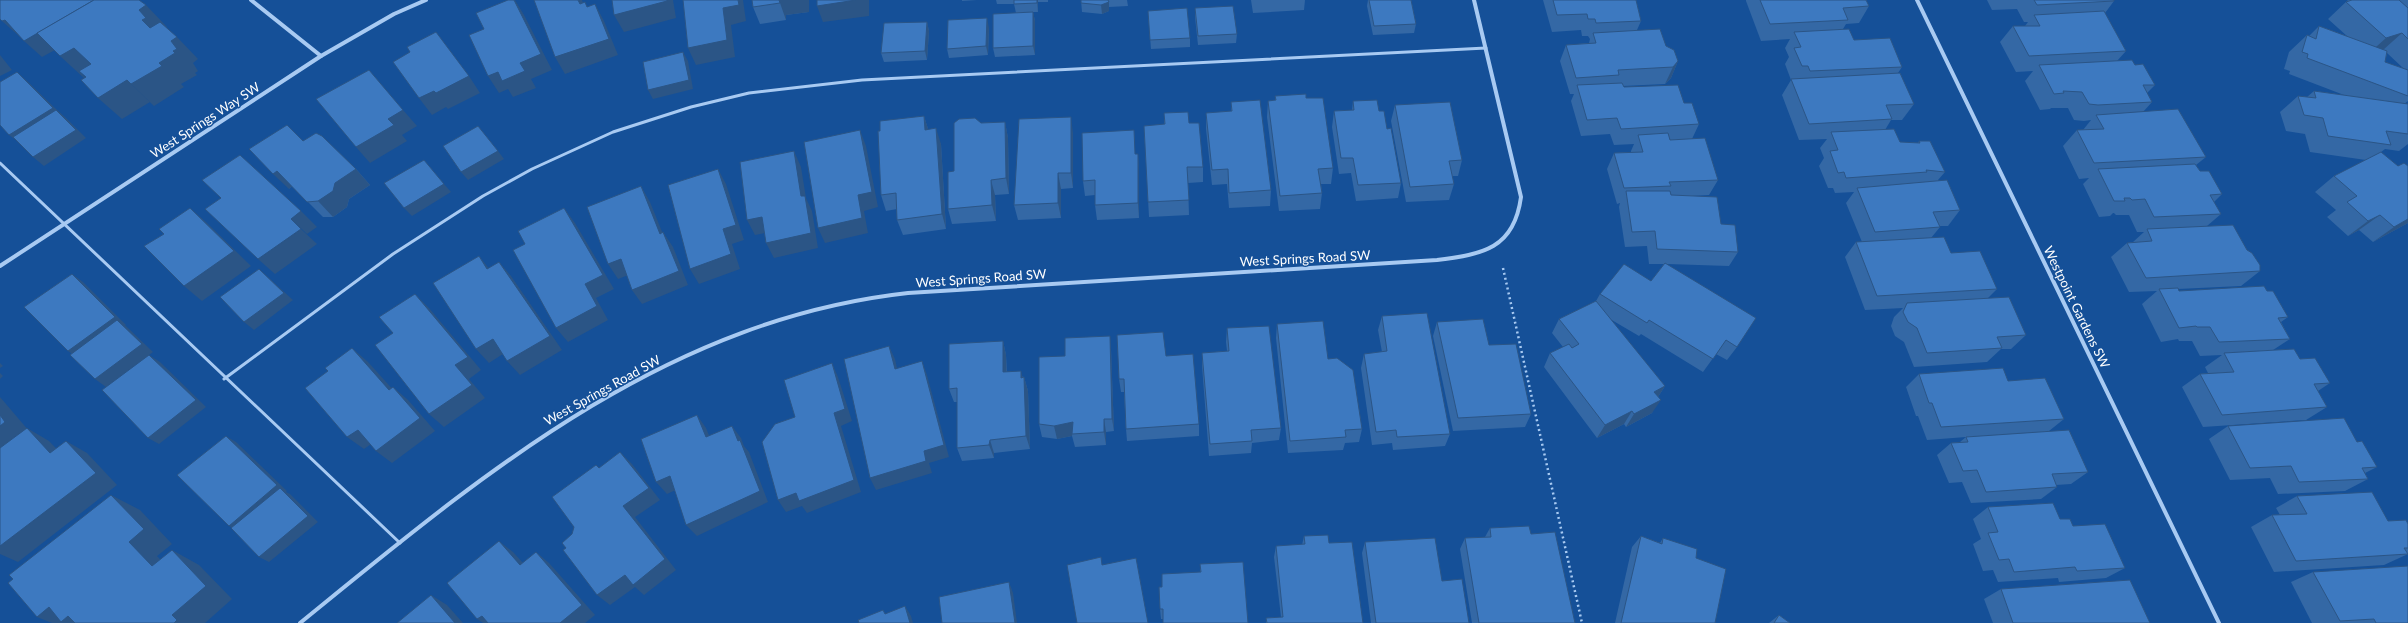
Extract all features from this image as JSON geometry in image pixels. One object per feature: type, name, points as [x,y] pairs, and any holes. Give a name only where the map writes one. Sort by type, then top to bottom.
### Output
[{"type":"street","points":[[251,0],[321,56]]},
{"type":"street","name":"West Springs Way SW","points":[[0,266],[321,56],[394,14],[426,0]]},
{"type":"street","name":"West Springs Road SW","points":[[300,623],[400,543],[533,441],[603,398],[657,369],[738,335],[795,316],[867,299],[932,291],[1467,257],[1498,243],[1517,224],[1520,213],[1521,197],[1474,0]]},
{"type":"street","name":"Westpoint Gardens SW","points":[[1917,0],[2219,623]]},
{"type":"lane","points":[[224,379],[393,254],[483,196],[532,169],[614,132],[691,107],[749,94],[862,80],[1486,48]]},
{"type":"lane","points":[[0,163],[224,379],[400,543]]},
{"type":"path","points":[[1498,243],[1582,623]]},
{"type":"building","points":[[0,0],[94,0],[24,41],[5,20],[2,21],[0,19]]},
{"type":"building","points":[[94,0],[139,0],[146,5],[139,10],[146,18],[142,20],[150,28],[160,22],[177,37],[171,41],[177,49],[173,51],[175,53],[159,63],[162,66],[131,84],[127,80],[98,98],[81,80],[86,77],[79,71],[91,64],[74,48],[60,56],[37,33]]},
{"type":"building","points":[[508,0],[514,0],[541,54],[520,63],[525,71],[502,81],[498,72],[488,76],[469,35],[484,29],[476,13]]},
{"type":"building","points":[[534,0],[578,0],[580,4],[585,2],[587,7],[595,4],[609,39],[555,57]]},
{"type":"building","points":[[612,0],[667,0],[667,1],[614,15]]},
{"type":"building","points":[[683,0],[738,0],[739,5],[723,8],[727,40],[688,48]]},
{"type":"building","points":[[752,0],[779,0],[780,3],[753,7]]},
{"type":"building","points":[[817,0],[856,0],[817,6]]},
{"type":"building","points":[[1014,0],[1037,0],[1037,3],[1014,4]]},
{"type":"building","points":[[1081,0],[1108,0],[1109,2],[1101,5],[1081,3]]},
{"type":"building","points":[[1369,0],[1411,0],[1416,24],[1374,26]]},
{"type":"building","points":[[1553,0],[1636,0],[1641,21],[1596,23],[1595,19],[1588,19],[1587,14],[1557,15]]},
{"type":"building","points":[[1760,0],[1866,0],[1869,6],[1843,8],[1848,20],[1770,24]]},
{"type":"building","points":[[2034,0],[2114,0],[2114,1],[2037,5]]},
{"type":"building","points":[[2352,0],[2399,0],[2408,8],[2408,39],[2402,33],[2386,38],[2346,2]]},
{"type":"building","points":[[1233,6],[1237,34],[1198,36],[1195,8]]},
{"type":"building","points":[[1187,8],[1190,38],[1150,40],[1148,11]]},
{"type":"building","points":[[2104,11],[2126,51],[2029,56],[2013,26],[2040,26],[2034,15]]},
{"type":"building","points":[[1033,12],[1033,46],[993,48],[993,14]]},
{"type":"building","points":[[987,18],[986,46],[947,49],[948,20]]},
{"type":"building","points":[[927,22],[925,51],[881,53],[884,23]]},
{"type":"building","points":[[2319,26],[2387,51],[2385,62],[2408,70],[2408,96],[2307,58],[2308,54],[2302,52],[2307,35],[2316,39]]},
{"type":"building","points":[[1660,29],[1666,46],[1674,50],[1678,61],[1673,67],[1618,70],[1619,75],[1576,78],[1566,45],[1596,43],[1593,33]]},
{"type":"building","points":[[1849,29],[1854,40],[1890,38],[1902,67],[1810,71],[1808,66],[1802,66],[1794,48],[1801,47],[1794,32]]},
{"type":"building","points":[[436,32],[469,76],[436,93],[434,91],[419,98],[393,62],[410,52],[407,47]]},
{"type":"building","points":[[683,52],[689,80],[648,90],[643,62]]},
{"type":"building","points":[[2132,60],[2135,65],[2143,64],[2155,85],[2143,85],[2152,102],[2098,105],[2089,104],[2082,92],[2063,91],[2064,93],[2054,94],[2039,65]]},
{"type":"building","points":[[369,70],[403,110],[388,119],[394,125],[356,147],[316,99]]},
{"type":"building","points":[[17,72],[53,108],[9,135],[0,125],[0,82]]},
{"type":"building","points":[[1900,73],[1914,104],[1886,105],[1892,119],[1809,124],[1791,79]]},
{"type":"building","points":[[1622,83],[1624,87],[1678,85],[1684,103],[1692,103],[1699,124],[1621,129],[1617,118],[1587,120],[1577,85]]},
{"type":"building","points":[[2314,91],[2408,104],[2408,134],[2386,131],[2391,145],[2328,136],[2323,118],[2304,115],[2298,96],[2316,98]]},
{"type":"building","points":[[1306,94],[1306,98],[1323,98],[1333,168],[1318,169],[1322,193],[1280,196],[1268,101],[1276,100],[1275,96]]},
{"type":"building","points":[[1260,100],[1271,190],[1229,193],[1228,169],[1212,170],[1206,113],[1232,111],[1231,102]]},
{"type":"building","points":[[1377,100],[1379,111],[1384,111],[1387,129],[1391,128],[1401,183],[1358,185],[1353,158],[1341,158],[1334,111],[1354,110],[1353,101]]},
{"type":"building","points":[[1450,102],[1462,160],[1449,161],[1454,184],[1410,187],[1395,105]]},
{"type":"building","points":[[2178,109],[2206,157],[2094,163],[2077,130],[2104,129],[2096,115]]},
{"type":"building","points":[[56,110],[76,130],[33,157],[13,137]]},
{"type":"building","points":[[1188,112],[1189,123],[1199,123],[1203,167],[1187,167],[1189,200],[1148,202],[1144,126],[1165,124],[1164,113]]},
{"type":"building","points":[[924,116],[925,130],[936,128],[942,214],[897,220],[896,193],[881,195],[878,131],[880,131],[880,121]]},
{"type":"building","points":[[1071,117],[1071,173],[1058,173],[1058,203],[1014,205],[1019,119]]},
{"type":"building","points":[[975,118],[981,123],[1005,122],[1006,178],[991,180],[992,205],[948,209],[948,172],[954,171],[954,123],[959,119]]},
{"type":"building","points":[[287,125],[303,141],[316,133],[322,136],[356,169],[335,183],[333,191],[318,201],[307,202],[277,171],[273,174],[249,149]]},
{"type":"building","points":[[478,126],[498,151],[461,172],[443,146]]},
{"type":"building","points":[[1894,129],[1900,142],[1920,143],[1919,141],[1930,141],[1945,172],[1926,170],[1927,172],[1846,178],[1844,172],[1838,173],[1830,151],[1838,150],[1831,132]]},
{"type":"building","points":[[860,130],[872,192],[858,195],[862,218],[818,228],[804,142]]},
{"type":"building","points":[[1134,130],[1135,154],[1138,154],[1138,203],[1095,205],[1095,180],[1083,181],[1082,133]]},
{"type":"building","points":[[1668,133],[1670,140],[1705,138],[1718,180],[1669,182],[1671,186],[1624,188],[1614,153],[1643,152],[1638,135]]},
{"type":"building","points":[[794,151],[801,196],[805,196],[811,233],[766,243],[762,217],[747,220],[740,162]]},
{"type":"building","points":[[2381,152],[2398,166],[2404,163],[2408,166],[2408,219],[2394,227],[2380,215],[2368,221],[2347,202],[2357,196],[2334,176]]},
{"type":"building","points":[[240,155],[301,211],[291,219],[301,229],[258,259],[205,209],[221,198],[202,180]]},
{"type":"building","points":[[424,160],[444,184],[404,208],[384,183]]},
{"type":"building","points":[[2195,164],[2200,171],[2209,171],[2222,194],[2210,195],[2221,214],[2154,217],[2145,199],[2132,200],[2130,198],[2124,198],[2125,201],[2114,201],[2098,169]]},
{"type":"building","points":[[718,169],[736,225],[723,229],[731,254],[690,269],[668,185]]},
{"type":"building","points":[[1947,180],[1960,210],[1933,212],[1940,227],[1875,232],[1857,188]]},
{"type":"building","points":[[641,186],[660,234],[663,232],[679,271],[632,290],[621,259],[608,264],[587,207]]},
{"type":"building","points":[[1626,191],[1670,191],[1671,195],[1717,197],[1721,224],[1735,225],[1738,252],[1657,249],[1655,231],[1632,232]]},
{"type":"building","points":[[190,208],[234,251],[184,286],[144,246],[164,234],[159,229]]},
{"type":"building","points":[[564,208],[603,275],[585,284],[597,306],[556,328],[513,250],[525,244],[518,231]]},
{"type":"building","points":[[2233,225],[2247,250],[2252,253],[2260,265],[2260,271],[2146,278],[2127,243],[2152,241],[2147,229]]},
{"type":"building","points":[[1944,237],[1951,253],[1980,251],[1997,289],[1877,296],[1856,242]]},
{"type":"building","points":[[479,256],[487,269],[499,262],[550,336],[507,361],[493,339],[476,349],[433,283]]},
{"type":"building","points":[[1665,263],[1756,318],[1737,347],[1726,340],[1713,359],[1649,320],[1647,323],[1600,294],[1624,264],[1651,281]]},
{"type":"building","points":[[259,269],[284,293],[244,322],[220,297]]},
{"type":"building","points":[[72,274],[115,317],[68,351],[24,307]]},
{"type":"building","points":[[2264,286],[2267,291],[2273,291],[2288,317],[2278,318],[2290,339],[2219,342],[2210,327],[2196,326],[2179,328],[2159,289],[2178,288],[2179,291]]},
{"type":"building","points":[[415,294],[468,357],[455,365],[472,385],[429,414],[375,345],[393,333],[379,317]]},
{"type":"building","points":[[2009,297],[2026,335],[1997,337],[2002,348],[1927,353],[1917,328],[1908,322],[1903,312],[1907,303]]},
{"type":"building","points":[[1596,301],[1665,386],[1654,392],[1661,400],[1634,414],[1632,411],[1605,425],[1550,353],[1569,344],[1572,348],[1579,344],[1559,319]]},
{"type":"building","points":[[1427,313],[1450,434],[1397,437],[1396,430],[1376,432],[1364,354],[1387,351],[1382,316]]},
{"type":"building","points":[[1483,319],[1489,345],[1516,344],[1531,414],[1458,418],[1437,322]]},
{"type":"building","points":[[117,320],[142,344],[95,379],[70,355]]},
{"type":"building","points":[[1323,321],[1328,359],[1337,358],[1353,370],[1362,429],[1345,430],[1346,437],[1290,441],[1277,324]]},
{"type":"building","points":[[1269,326],[1281,428],[1251,430],[1252,441],[1210,444],[1202,353],[1229,351],[1227,328]]},
{"type":"building","points":[[1163,332],[1166,356],[1193,354],[1199,424],[1126,429],[1124,379],[1119,379],[1117,335]]},
{"type":"building","points":[[1110,336],[1112,419],[1104,419],[1104,432],[1072,434],[1073,422],[1054,426],[1039,424],[1039,357],[1065,356],[1065,338]]},
{"type":"building","points":[[1003,341],[1003,372],[1021,371],[1021,378],[1024,377],[1026,436],[990,440],[989,445],[957,448],[957,388],[949,389],[949,344]]},
{"type":"building","points":[[889,346],[895,369],[922,361],[944,445],[924,451],[926,461],[870,478],[844,359]]},
{"type":"building","points":[[352,348],[389,390],[393,387],[420,418],[376,451],[358,430],[347,437],[305,388],[328,371],[325,368]]},
{"type":"building","points":[[2294,349],[2300,359],[2315,358],[2330,383],[2314,384],[2327,407],[2222,415],[2200,374],[2234,372],[2224,353]]},
{"type":"building","points":[[149,355],[196,400],[148,438],[102,390]]},
{"type":"building","points":[[832,363],[845,409],[834,413],[854,480],[799,501],[796,493],[778,500],[762,442],[775,424],[795,417],[784,380]]},
{"type":"building","points":[[2003,368],[2008,381],[2045,378],[2064,419],[1941,427],[1932,403],[1929,403],[1919,374]]},
{"type":"building","points":[[0,415],[5,422],[0,426]]},
{"type":"building","points":[[697,415],[706,437],[732,426],[738,441],[740,440],[760,491],[686,525],[670,476],[656,482],[641,439]]},
{"type":"building","points":[[2344,418],[2357,442],[2362,441],[2377,467],[2362,468],[2368,479],[2299,482],[2291,466],[2250,468],[2228,426]]},
{"type":"building","points":[[27,428],[50,453],[66,441],[96,473],[0,546],[0,448]]},
{"type":"building","points":[[2069,430],[2088,472],[2052,474],[2057,487],[1986,492],[1977,470],[1963,471],[1951,443],[1968,442],[1966,437]]},
{"type":"building","points":[[226,436],[277,485],[229,526],[177,475]]},
{"type":"building","points":[[620,452],[649,488],[623,506],[665,559],[633,585],[625,575],[597,595],[563,550],[566,548],[562,543],[572,534],[574,527],[552,497],[596,465],[599,468]]},
{"type":"building","points":[[280,488],[308,516],[259,557],[231,528]]},
{"type":"building","points":[[2372,492],[2388,521],[2406,520],[2408,524],[2408,548],[2404,548],[2408,554],[2296,561],[2272,515],[2307,514],[2297,496]]},
{"type":"building","points":[[111,495],[144,529],[129,542],[152,566],[172,550],[206,586],[172,615],[177,620],[174,623],[75,623],[68,616],[61,622],[49,607],[37,617],[8,583],[13,579],[9,575]]},
{"type":"building","points":[[2053,503],[2060,519],[2070,519],[2073,526],[2105,524],[2125,568],[2077,571],[2075,567],[2014,572],[2009,559],[1999,560],[1988,533],[1998,532],[1988,507]]},
{"type":"building","points":[[1529,526],[1531,534],[1555,532],[1575,623],[1479,623],[1465,538],[1491,537],[1490,528]]},
{"type":"building","points":[[1328,535],[1329,543],[1352,542],[1363,623],[1267,623],[1266,618],[1283,617],[1276,546],[1305,544],[1304,536]]},
{"type":"building","points":[[1641,536],[1662,544],[1663,538],[1697,549],[1696,558],[1726,569],[1715,623],[1621,623]]},
{"type":"building","points":[[1435,538],[1442,581],[1462,579],[1469,623],[1376,623],[1365,542]]},
{"type":"building","points":[[499,541],[520,565],[536,552],[582,605],[560,623],[488,623],[482,616],[477,619],[447,583]]},
{"type":"building","points":[[1101,557],[1102,565],[1136,558],[1148,623],[1077,623],[1067,565]]},
{"type":"building","points":[[1243,562],[1248,623],[1163,623],[1163,609],[1160,609],[1159,587],[1162,587],[1162,574],[1201,572],[1200,564]]},
{"type":"building","points":[[2408,566],[2408,623],[2376,623],[2374,619],[2340,621],[2313,572]]},
{"type":"building","points":[[2130,580],[2150,623],[2013,623],[2001,589]]},
{"type":"building","points":[[1009,582],[1015,623],[942,623],[939,597]]},
{"type":"building","points":[[431,595],[455,623],[397,623]]},
{"type":"building","points":[[905,606],[910,623],[859,623],[858,620],[883,610],[885,614]]},
{"type":"building","points":[[1779,615],[1790,623],[1774,623]]}]
